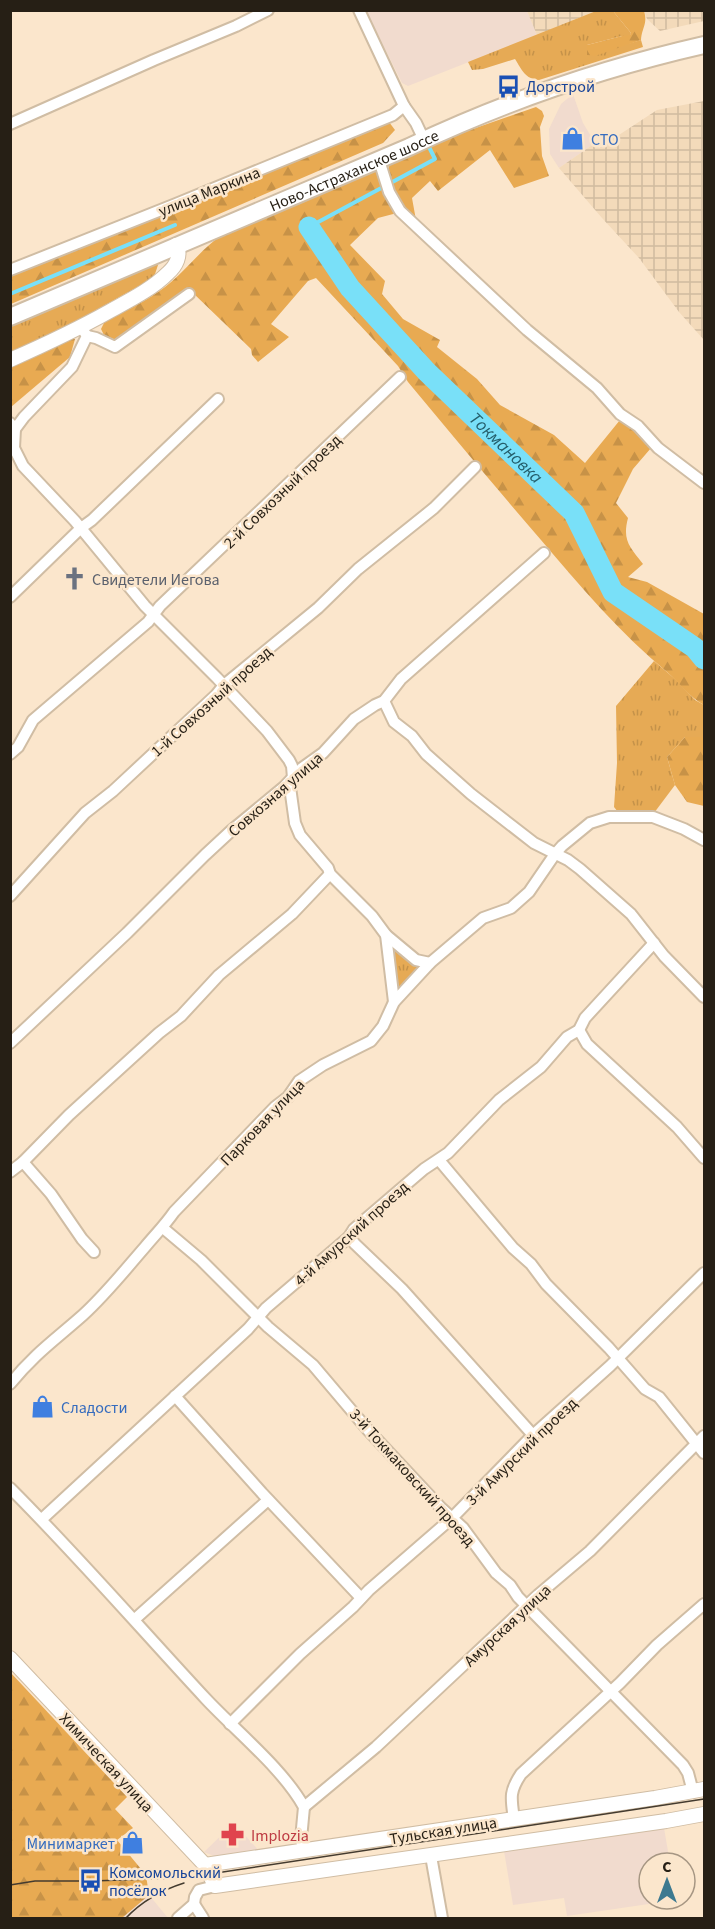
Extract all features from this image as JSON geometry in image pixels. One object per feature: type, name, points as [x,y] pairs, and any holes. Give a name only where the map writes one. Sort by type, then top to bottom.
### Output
[{"type":"main road","name":"Ново-Астраханское шоссе","points":[[10,316],[468,120],[546,90],[705,45]]},
{"type":"street","points":[[10,124],[268,10]]},
{"type":"street","points":[[359,10],[404,105],[424,140]]},
{"type":"street","name":"улица Маркина","points":[[10,270],[393,115],[404,105]]},
{"type":"street","points":[[379,160],[389,192],[400,211],[527,330],[597,388],[620,414],[638,426],[658,448],[705,483]]},
{"type":"street","points":[[10,360],[84,331],[133,299],[170,272],[179,258],[180,251],[176,245]]},
{"type":"street","points":[[84,331],[115,347],[189,294]]},
{"type":"street","points":[[84,331],[72,367],[13,426],[12,450],[23,466],[81,528],[153,614],[267,731],[289,760],[293,778],[290,787],[292,807],[300,835],[330,873],[372,916],[386,934],[416,960],[430,963]]},
{"type":"street","name":"2-й Совхозный проезд","points":[[10,754],[18,747],[33,720],[139,629],[400,377]]},
{"type":"street","points":[[10,597],[218,399]]},
{"type":"street","name":"1-й Совхозный проезд","points":[[10,896],[86,813],[113,791],[224,685],[318,608],[358,569],[434,508],[475,467]]},
{"type":"street","name":"Совхозная улица","points":[[10,1043],[127,933],[205,855],[302,768],[323,753],[354,719],[384,701],[401,680],[544,553]]},
{"type":"street","points":[[384,701],[394,722],[412,736],[426,754],[471,794],[534,843],[568,860],[631,914],[664,956],[705,997]]},
{"type":"street","name":"Парковая улица","points":[[10,1384],[39,1351],[84,1314],[163,1228],[174,1212],[275,1107],[288,1097],[299,1081],[322,1065],[371,1041],[383,1026],[394,1002],[430,963],[483,918],[511,908],[530,892],[555,855],[590,823],[609,817],[653,817],[705,840]]},
{"type":"street","points":[[94,1252],[82,1239],[51,1194],[15,1165],[159,1033],[181,1016],[219,975],[292,914],[330,873]]},
{"type":"street","points":[[386,934],[394,1002]]},
{"type":"street","name":"4-й Амурский проезд","points":[[42,1519],[259,1318],[266,1308],[424,1169],[448,1153],[499,1100],[541,1067],[567,1037],[579,1030],[585,1018],[654,944]]},
{"type":"street","points":[[579,1030],[587,1044],[677,1127],[705,1158]]},
{"type":"street","points":[[439,1160],[546,1284],[645,1389],[659,1397],[701,1440],[705,1453]]},
{"type":"street","name":"3-й Токмаковский проезд","points":[[163,1228],[201,1260],[259,1318],[313,1365],[368,1430],[463,1528],[496,1573],[683,1765],[699,1791]]},
{"type":"street","points":[[349,1237],[402,1289],[533,1435]]},
{"type":"street","name":"3-й Амурский проезд","points":[[230,1724],[300,1654],[452,1518],[533,1435],[705,1273]]},
{"type":"street","points":[[176,1396],[268,1500],[361,1598]]},
{"type":"street","name":"Амурская улица","points":[[304,1807],[376,1747],[527,1606],[590,1551],[701,1440]]},
{"type":"street","points":[[10,1488],[42,1519],[230,1724],[282,1775],[304,1807],[301,1839],[303,1851]]},
{"type":"street","points":[[135,1619],[268,1500]]},
{"type":"street","points":[[514,1819],[511,1801],[512,1788],[521,1774],[657,1645],[704,1605]]},
{"type":"street","name":"Химическая улица","points":[[10,1658],[204,1865]]},
{"type":"street","name":"Тульская улица","points":[[204,1865],[699,1791]]},
{"type":"street","name":"Тульская улица","points":[[215,1886],[705,1814]]},
{"type":"street","points":[[431,1856],[442,1918]]},
{"type":"street","points":[[178,1918],[194,1904],[199,1890],[215,1886],[204,1865]]},
{"type":"street","points":[[194,1904],[203,1918]]},
{"type":"shaded area","points":[[366,11],[527,11],[537,35],[408,86],[402,83]]},
{"type":"shaded area","points":[[527,11],[596,11],[537,35]]},
{"type":"shaded area","points":[[644,11],[704,11],[704,21],[660,31],[647,19]]},
{"type":"shaded area","points":[[573,94],[583,123],[595,143],[559,168],[550,154],[549,129],[561,104]]},
{"type":"shaded area","points":[[704,101],[704,340],[679,312],[639,258],[559,168],[595,143],[599,148],[657,110]]},
{"type":"shaded area","points":[[234,1823],[261,1853],[219,1858],[204,1852]]},
{"type":"shaded area","points":[[664,1828],[668,1851],[637,1851],[637,1906],[567,1916],[564,1898],[513,1905],[504,1851]]},
{"type":"shaded area","points":[[149,1895],[168,1918],[122,1918],[141,1901]]},
{"type":"green space","points":[[596,11],[613,11],[631,33],[630,36],[587,45],[624,45],[641,40],[643,47],[539,80],[527,76],[515,59],[472,70],[468,62]]},
{"type":"green space","points":[[613,11],[644,11],[645,22],[641,40],[595,56],[587,55],[587,45],[630,35],[631,33]]},
{"type":"green space","points":[[536,107],[542,111],[544,116],[540,127],[542,156],[549,176],[514,188],[490,150],[438,191],[430,181],[412,198],[416,220],[405,209],[391,185],[388,169],[391,162],[467,131]]},
{"type":"green space","points":[[389,122],[395,130],[383,143],[11,304],[11,274]]},
{"type":"green space","points":[[372,170],[380,174],[397,213],[378,218],[350,245],[385,281],[382,294],[403,319],[440,340],[437,347],[477,379],[500,405],[554,435],[585,463],[620,420],[635,428],[651,448],[633,469],[616,503],[628,518],[626,532],[628,543],[643,564],[628,577],[647,582],[704,614],[704,705],[689,694],[633,641],[586,592],[408,382],[398,366],[316,278],[308,281],[271,324],[289,337],[258,362],[252,355],[251,349],[193,293],[124,337],[116,340],[104,335],[101,329],[105,321],[165,287],[223,234]]},
{"type":"green space","points":[[150,264],[158,265],[155,274],[148,281],[75,322],[11,353],[10,323]]},
{"type":"green space","points":[[69,339],[75,339],[70,357],[11,407],[11,367]]},
{"type":"green space","points":[[654,661],[695,700],[704,705],[704,737],[685,737],[667,757],[675,785],[654,813],[618,812],[614,807],[617,763],[616,706]]},
{"type":"green space","points":[[685,737],[704,737],[704,806],[687,802],[675,785],[667,757]]},
{"type":"green space","points":[[391,945],[423,964],[398,991],[396,989]]},
{"type":"green space","points":[[10,1672],[127,1797],[115,1809],[133,1828],[117,1840],[146,1875],[149,1895],[122,1918],[11,1918]]},
{"type":"waterway","points":[[309,227],[435,159],[427,143]]},
{"type":"waterway","points":[[10,294],[175,225]]},
{"type":"waterway","name":"Токмановка","points":[[309,227],[350,288],[427,372],[574,513],[613,592],[695,648],[704,659]]},
{"type":"tram line","points":[[10,1885],[35,1881],[183,1878],[704,1799]]},
{"type":"tram line","points":[[126,1918],[153,1897],[184,1883]]},
{"type":"place","name":"Дорстрой","points":[[508,86]]},
{"type":"place","name":"СТО","points":[[573,139]]},
{"type":"place","name":"Свидетели Иегова","points":[[74,579]]},
{"type":"place","name":"Сладости","points":[[43,1407]]},
{"type":"place","name":"Implozia","points":[[233,1835]]},
{"type":"place","name":"Минимаркет","points":[[133,1843]]},
{"type":"place","name":"Комсомольский посёлок","points":[[91,1881]]}]
